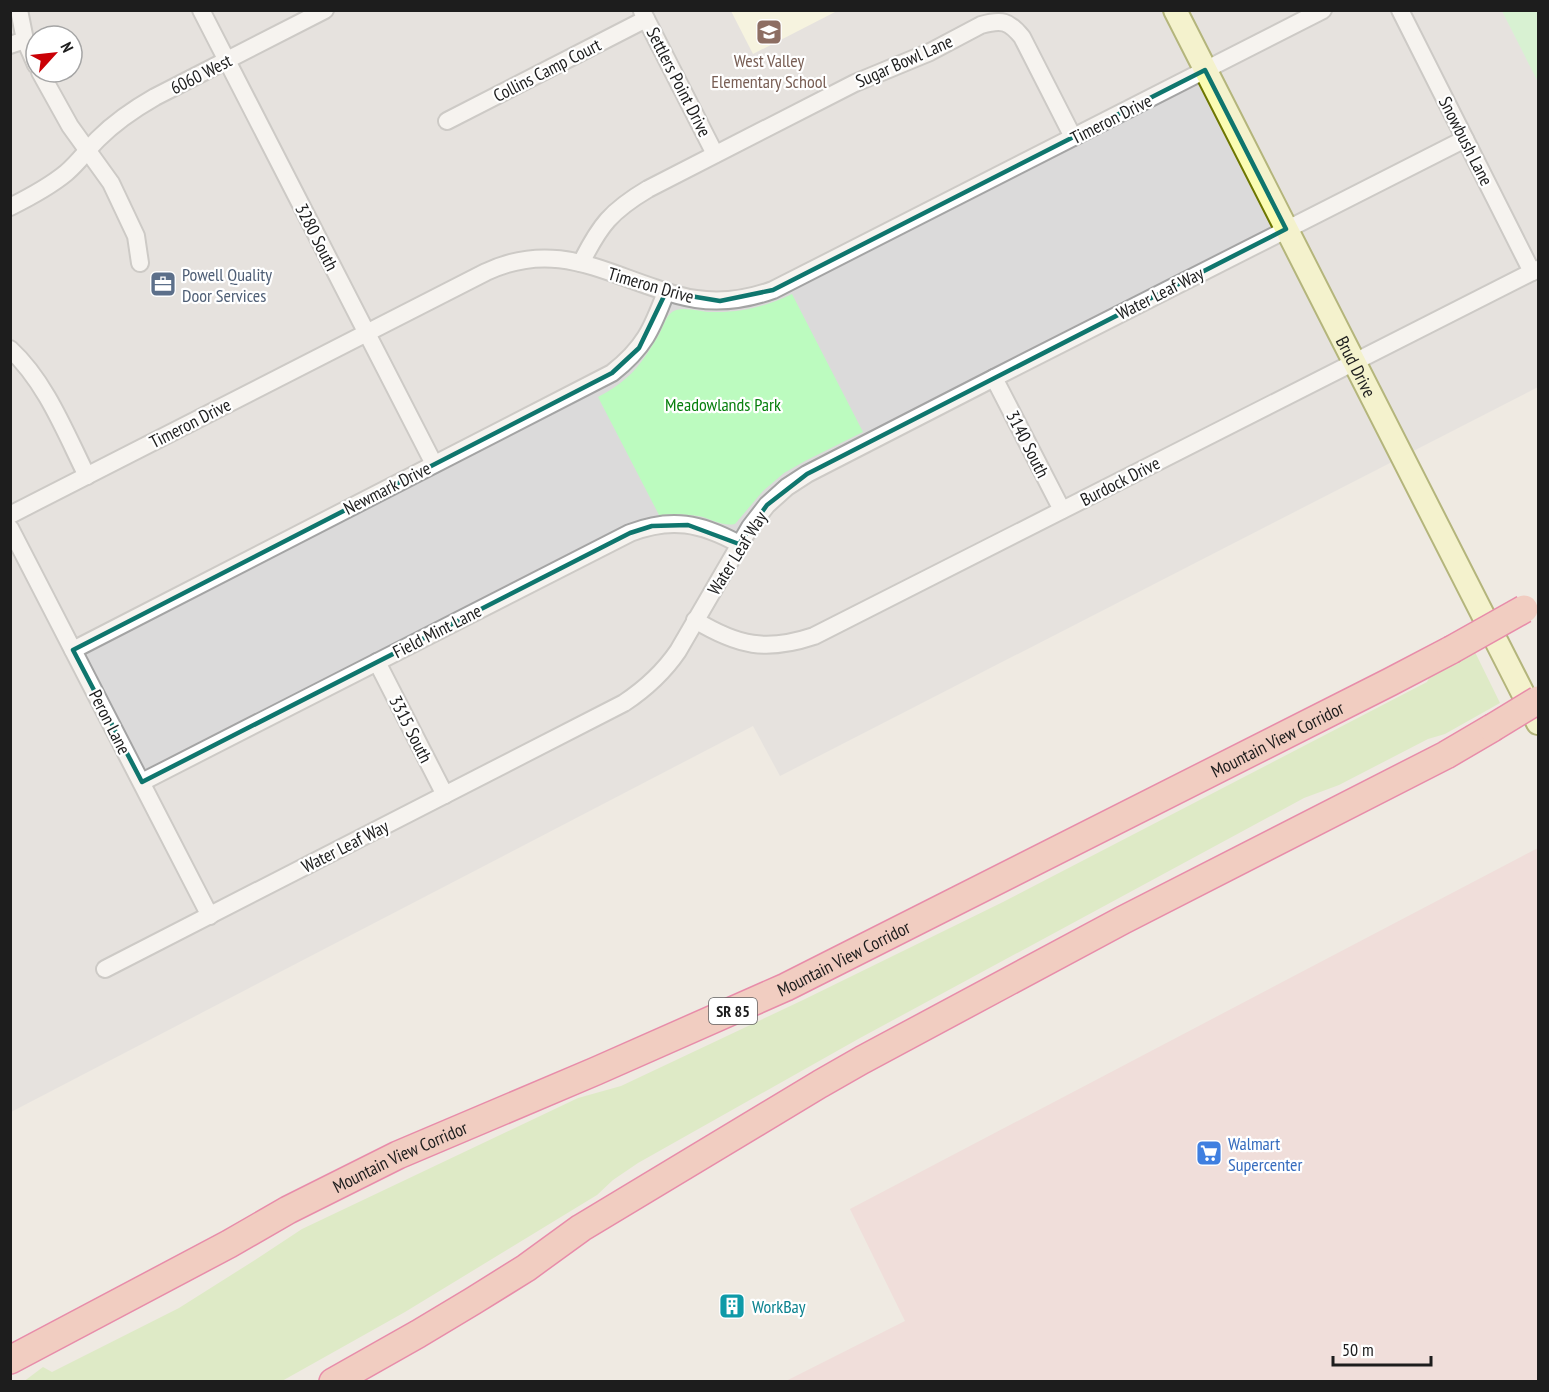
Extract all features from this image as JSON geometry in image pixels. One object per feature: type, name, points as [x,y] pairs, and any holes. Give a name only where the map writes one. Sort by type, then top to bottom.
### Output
[{"type":"highway","name":"Mountain View Corridor","points":[[10,1360],[229,1245],[288,1210],[398,1155],[786,987],[1390,682],[1532,604]]},
{"type":"highway","points":[[333,1382],[473,1301],[526,1268],[581,1228],[820,1084],[1074,946],[1446,755],[1539,700]]},
{"type":"highway","points":[[10,1347],[215,1239],[288,1210]]},
{"type":"highway","points":[[10,1381],[27,1366],[195,1277],[229,1245]]},
{"type":"main road","name":"Brud Drive","points":[[1175,10],[1539,723]]},
{"type":"street","points":[[18,42],[19,10]]},
{"type":"street","name":"3280 South","points":[[201,10],[434,464]]},
{"type":"street","name":"6060 West","points":[[10,207],[36,194],[58,179],[77,163],[99,138],[134,110],[325,10]]},
{"type":"street","name":"Timeron Drive","points":[[10,516],[504,264],[536,258],[580,263],[696,300],[720,301],[748,298],[773,290],[1323,10]]},
{"type":"street","name":"Snowbush Lane","points":[[1400,10],[1535,271]]},
{"type":"street","name":"Collins Camp Court","points":[[447,121],[644,15]]},
{"type":"street","name":"Settlers Point Drive","points":[[644,15],[715,154]]},
{"type":"street","name":"Sugar Bowl Lane","points":[[580,263],[593,238],[614,212],[648,189],[855,83],[912,60],[981,25],[994,21],[1004,21],[1015,28],[1022,37],[1073,137]]},
{"type":"street","points":[[46,84],[63,115],[107,176],[132,225],[139,246],[140,263]]},
{"type":"street","name":"Water Leaf Way","points":[[105,969],[633,697],[668,666],[759,513],[787,487],[807,474],[1465,139]]},
{"type":"street","name":"Burdock Drive","points":[[695,620],[722,635],[756,645],[776,645],[814,636],[1535,271]]},
{"type":"street","name":"Newmark Drive","points":[[73,650],[612,373],[639,348],[656,318],[666,292]]},
{"type":"street","points":[[10,349],[31,372],[47,397],[87,476]]},
{"type":"street","name":"3140 South","points":[[994,378],[1062,510]]},
{"type":"street","name":"Field Mint Lane","points":[[142,782],[641,529],[664,524],[694,526],[712,530],[739,544]]},
{"type":"street","name":"Peron Lane","points":[[10,528],[210,916]]},
{"type":"street","name":"3315 South","points":[[377,662],[445,795]]},
{"type":"highlighted area","points":[[1205,70],[1286,229],[807,474],[767,505],[739,544],[688,525],[652,526],[630,533],[142,782],[73,650],[612,373],[639,348],[666,292],[720,301],[773,290]]},
{"type":"shaded area","points":[[11,11],[1538,11],[1538,387],[780,776],[753,726],[11,1112]]},
{"type":"shaded area","name":"West Valley Elementary School","points":[[731,11],[837,11],[753,54]]},
{"type":"shaded area","points":[[1538,848],[1538,1381],[786,1381],[905,1321],[850,1209]]},
{"type":"green space","points":[[1502,11],[1538,11],[1538,82]]},
{"type":"green space","name":"Meadowlands Park","points":[[792,294],[863,432],[784,473],[763,491],[735,524],[725,524],[693,515],[659,515],[598,397],[618,385],[640,364],[672,312],[686,309],[708,312],[743,310]]},
{"type":"green space","points":[[1474,650],[1500,703],[1445,734],[1428,739],[1339,785],[1304,798],[860,1038],[638,1163],[613,1180],[597,1195],[405,1312],[282,1381],[23,1382],[43,1367],[52,1372],[179,1308],[302,1229],[578,1098],[621,1086],[1003,902],[1427,682],[1432,672]]},
{"type":"place","name":"West Valley Elementary School","points":[[769,32]]},
{"type":"place","name":"Powell Quality Door Services","points":[[163,284]]},
{"type":"place","name":"Walmart Supercenter","points":[[1209,1153]]},
{"type":"place","name":"WorkBay","points":[[732,1306]]}]
